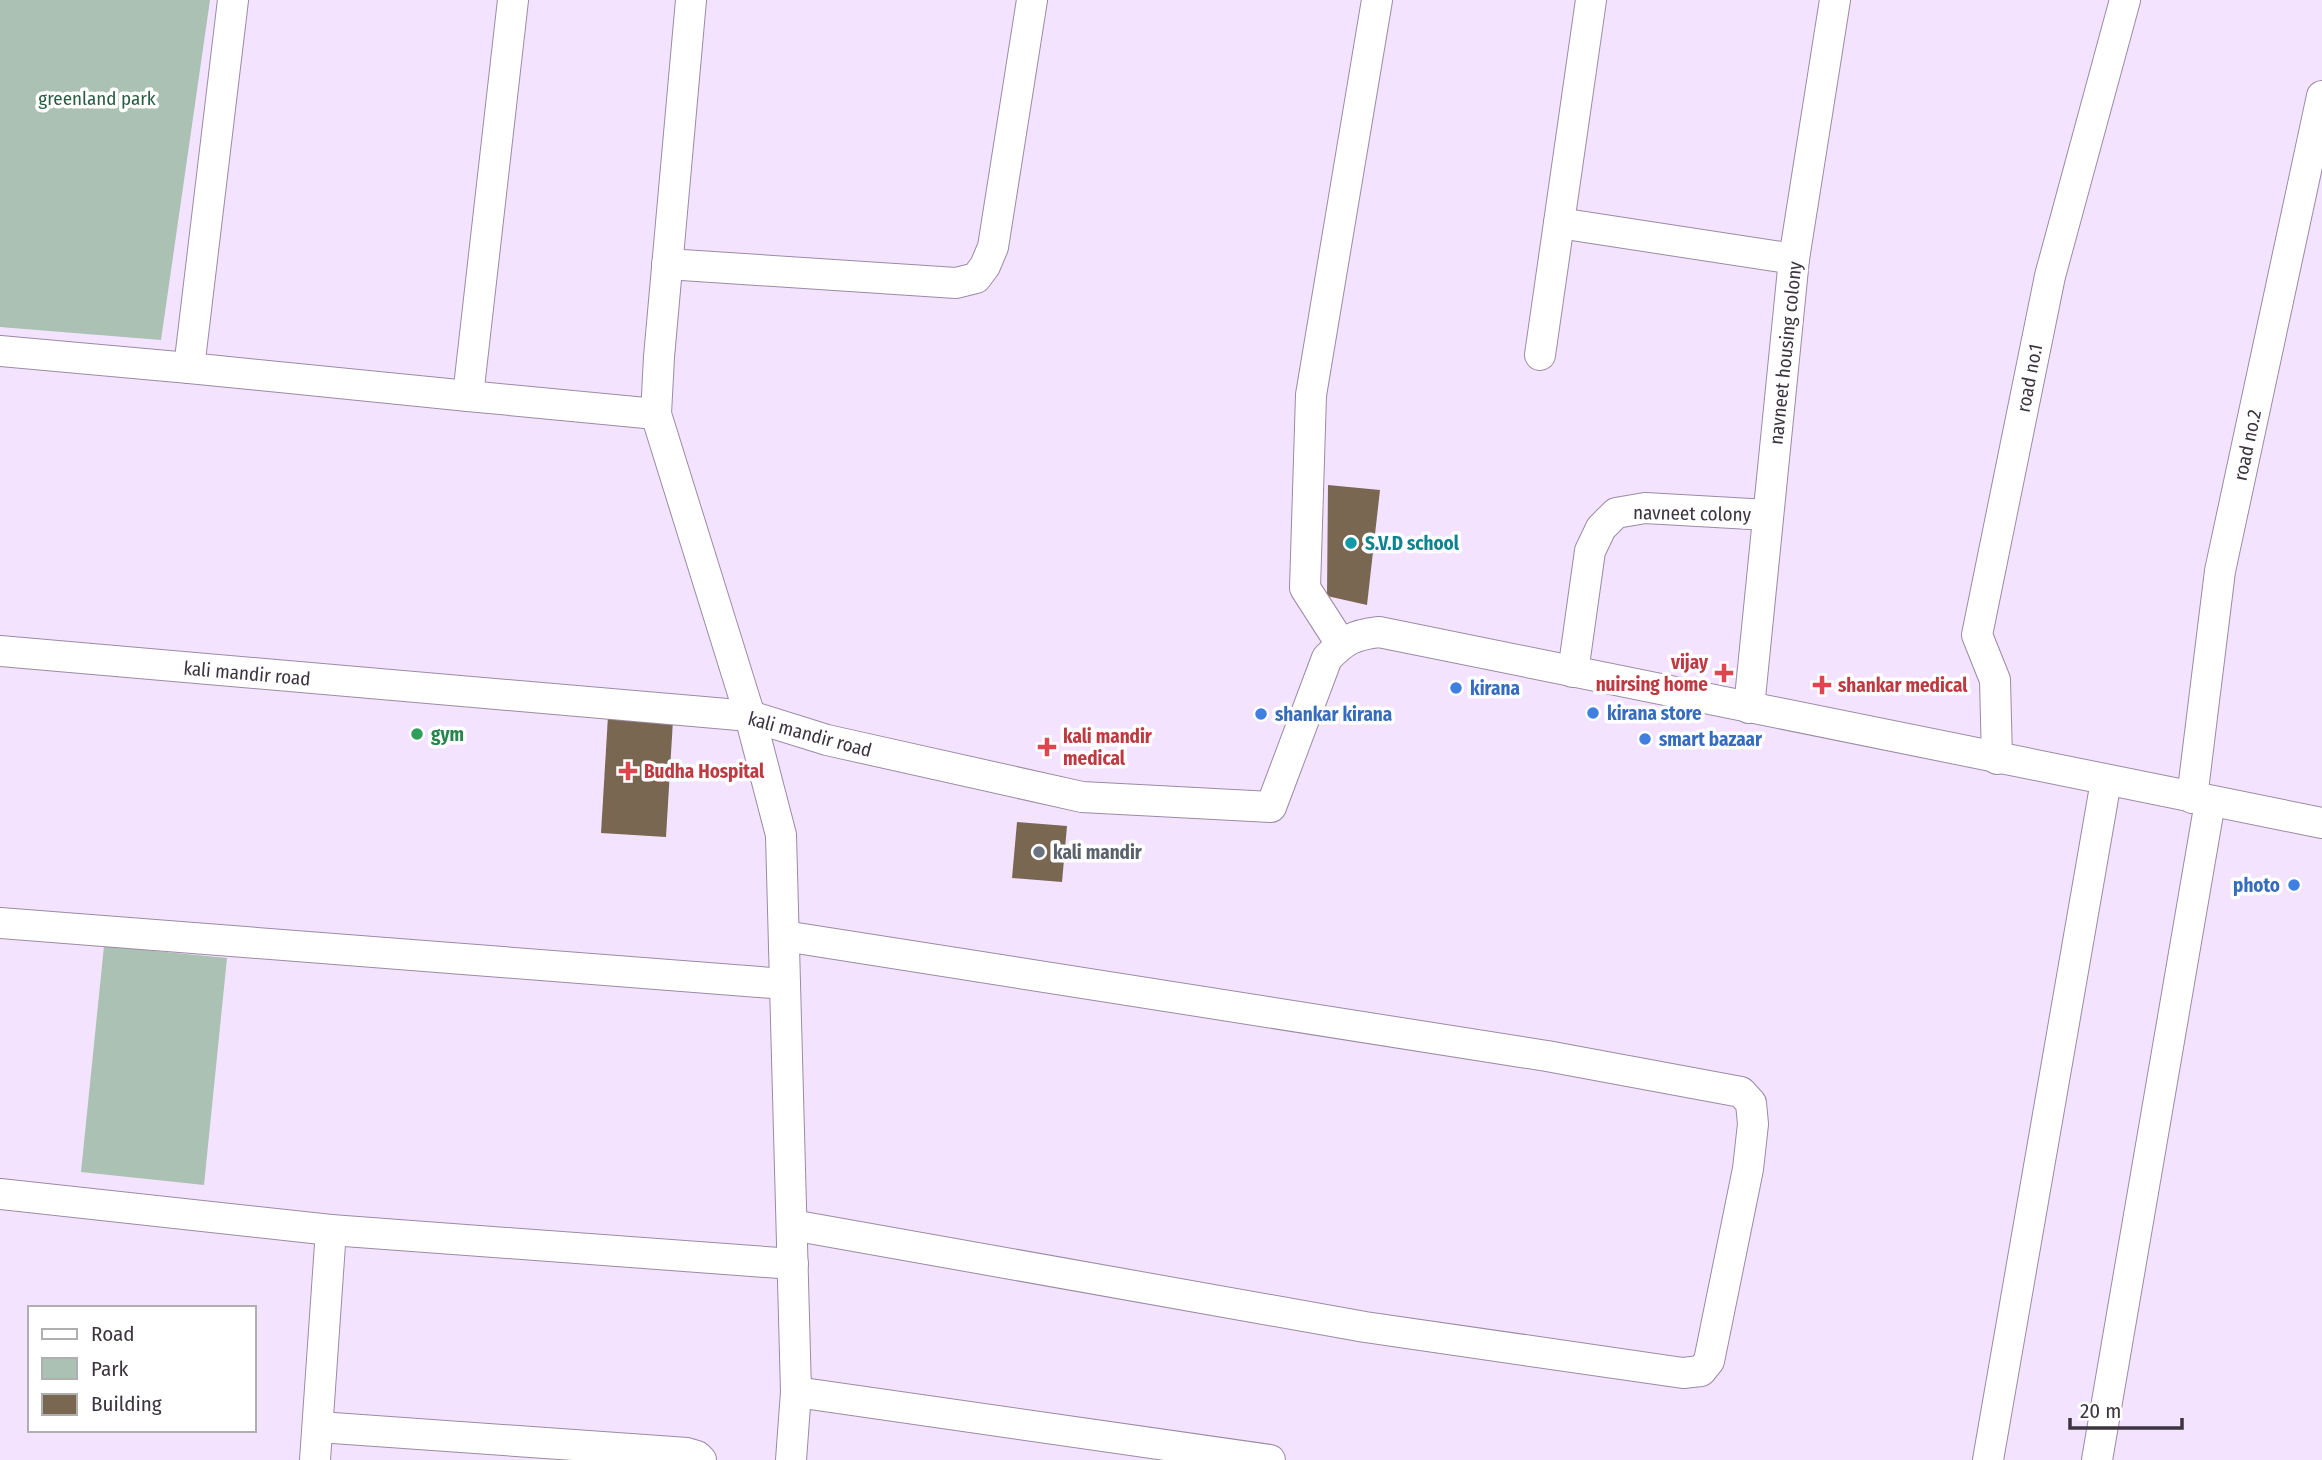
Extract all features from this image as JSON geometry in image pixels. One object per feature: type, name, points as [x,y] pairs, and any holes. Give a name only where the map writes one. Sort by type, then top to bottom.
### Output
[{"type":"street","points":[[189,368],[233,0]]},
{"type":"street","points":[[468,396],[513,0]]},
{"type":"street","points":[[691,0],[656,414],[750,716],[781,835],[796,1392],[791,1460]]},
{"type":"street","points":[[667,264],[956,283],[976,278],[985,266],[992,247],[1032,0]]},
{"type":"street","points":[[1377,0],[1311,395],[1305,588],[1341,644],[1356,635],[1379,632],[2322,823]]},
{"type":"street","points":[[1540,355],[1591,0]]},
{"type":"street","name":"navneet housing colony","points":[[1749,708],[1794,259],[1835,0]]},
{"type":"street","name":"road no.1","points":[[1997,759],[1995,680],[1977,635],[2050,276],[2125,0]]},
{"type":"street","name":"road no.2","points":[[2097,1460],[2201,800],[2220,571],[2322,96]]},
{"type":"street","points":[[1559,223],[1794,259]]},
{"type":"street","points":[[0,351],[656,414]]},
{"type":"street","name":"navneet colony","points":[[1573,672],[1590,551],[1601,528],[1616,513],[1645,508],[1768,515]]},
{"type":"street","name":"kali mandir road","points":[[0,651],[750,716],[827,740],[1082,797],[1272,807],[1327,658],[1341,644]]},
{"type":"street","points":[[1988,1460],[2106,780]]},
{"type":"street","points":[[0,923],[785,984]]},
{"type":"street","points":[[784,936],[1547,1056],[1712,1085],[1741,1092],[1751,1103],[1753,1124],[1748,1169],[1709,1362],[1701,1371],[1692,1372],[1661,1370],[1365,1326],[792,1225]]},
{"type":"street","points":[[0,1194],[331,1230],[793,1264]]},
{"type":"street","points":[[315,1460],[331,1230]]},
{"type":"street","points":[[796,1392],[1270,1460]]},
{"type":"street","points":[[318,1427],[540,1450],[687,1452],[701,1460]]},
{"type":"green space","name":"greenland park","points":[[0,0],[210,0],[161,340],[0,327]]},
{"type":"green space","points":[[104,946],[227,958],[204,1185],[81,1172]]},
{"type":"building","name":"S.V.D school","points":[[1328,485],[1380,490],[1367,605],[1327,596]]},
{"type":"building","points":[[608,716],[673,720],[666,837],[601,833]]},
{"type":"building","name":"kali mandir","points":[[1017,822],[1067,826],[1062,882],[1012,878]]},
{"type":"place","name":"S.V.D school","points":[[1351,543]]},
{"type":"place","name":"vijay nuirsing home","points":[[1724,673]]},
{"type":"place","name":"shankar medical","points":[[1822,685]]},
{"type":"place","name":"kirana","points":[[1456,688]]},
{"type":"place","name":"kirana store","points":[[1593,713]]},
{"type":"place","name":"shankar kirana","points":[[1261,714]]},
{"type":"place","name":"gym","points":[[417,734]]},
{"type":"place","name":"smart bazaar","points":[[1645,739]]},
{"type":"place","name":"kali mandir medical","points":[[1047,747]]},
{"type":"place","name":"Budha Hospital","points":[[628,771]]},
{"type":"place","name":"kali mandir","points":[[1039,852]]},
{"type":"place","name":"photo","points":[[2294,885]]}]
